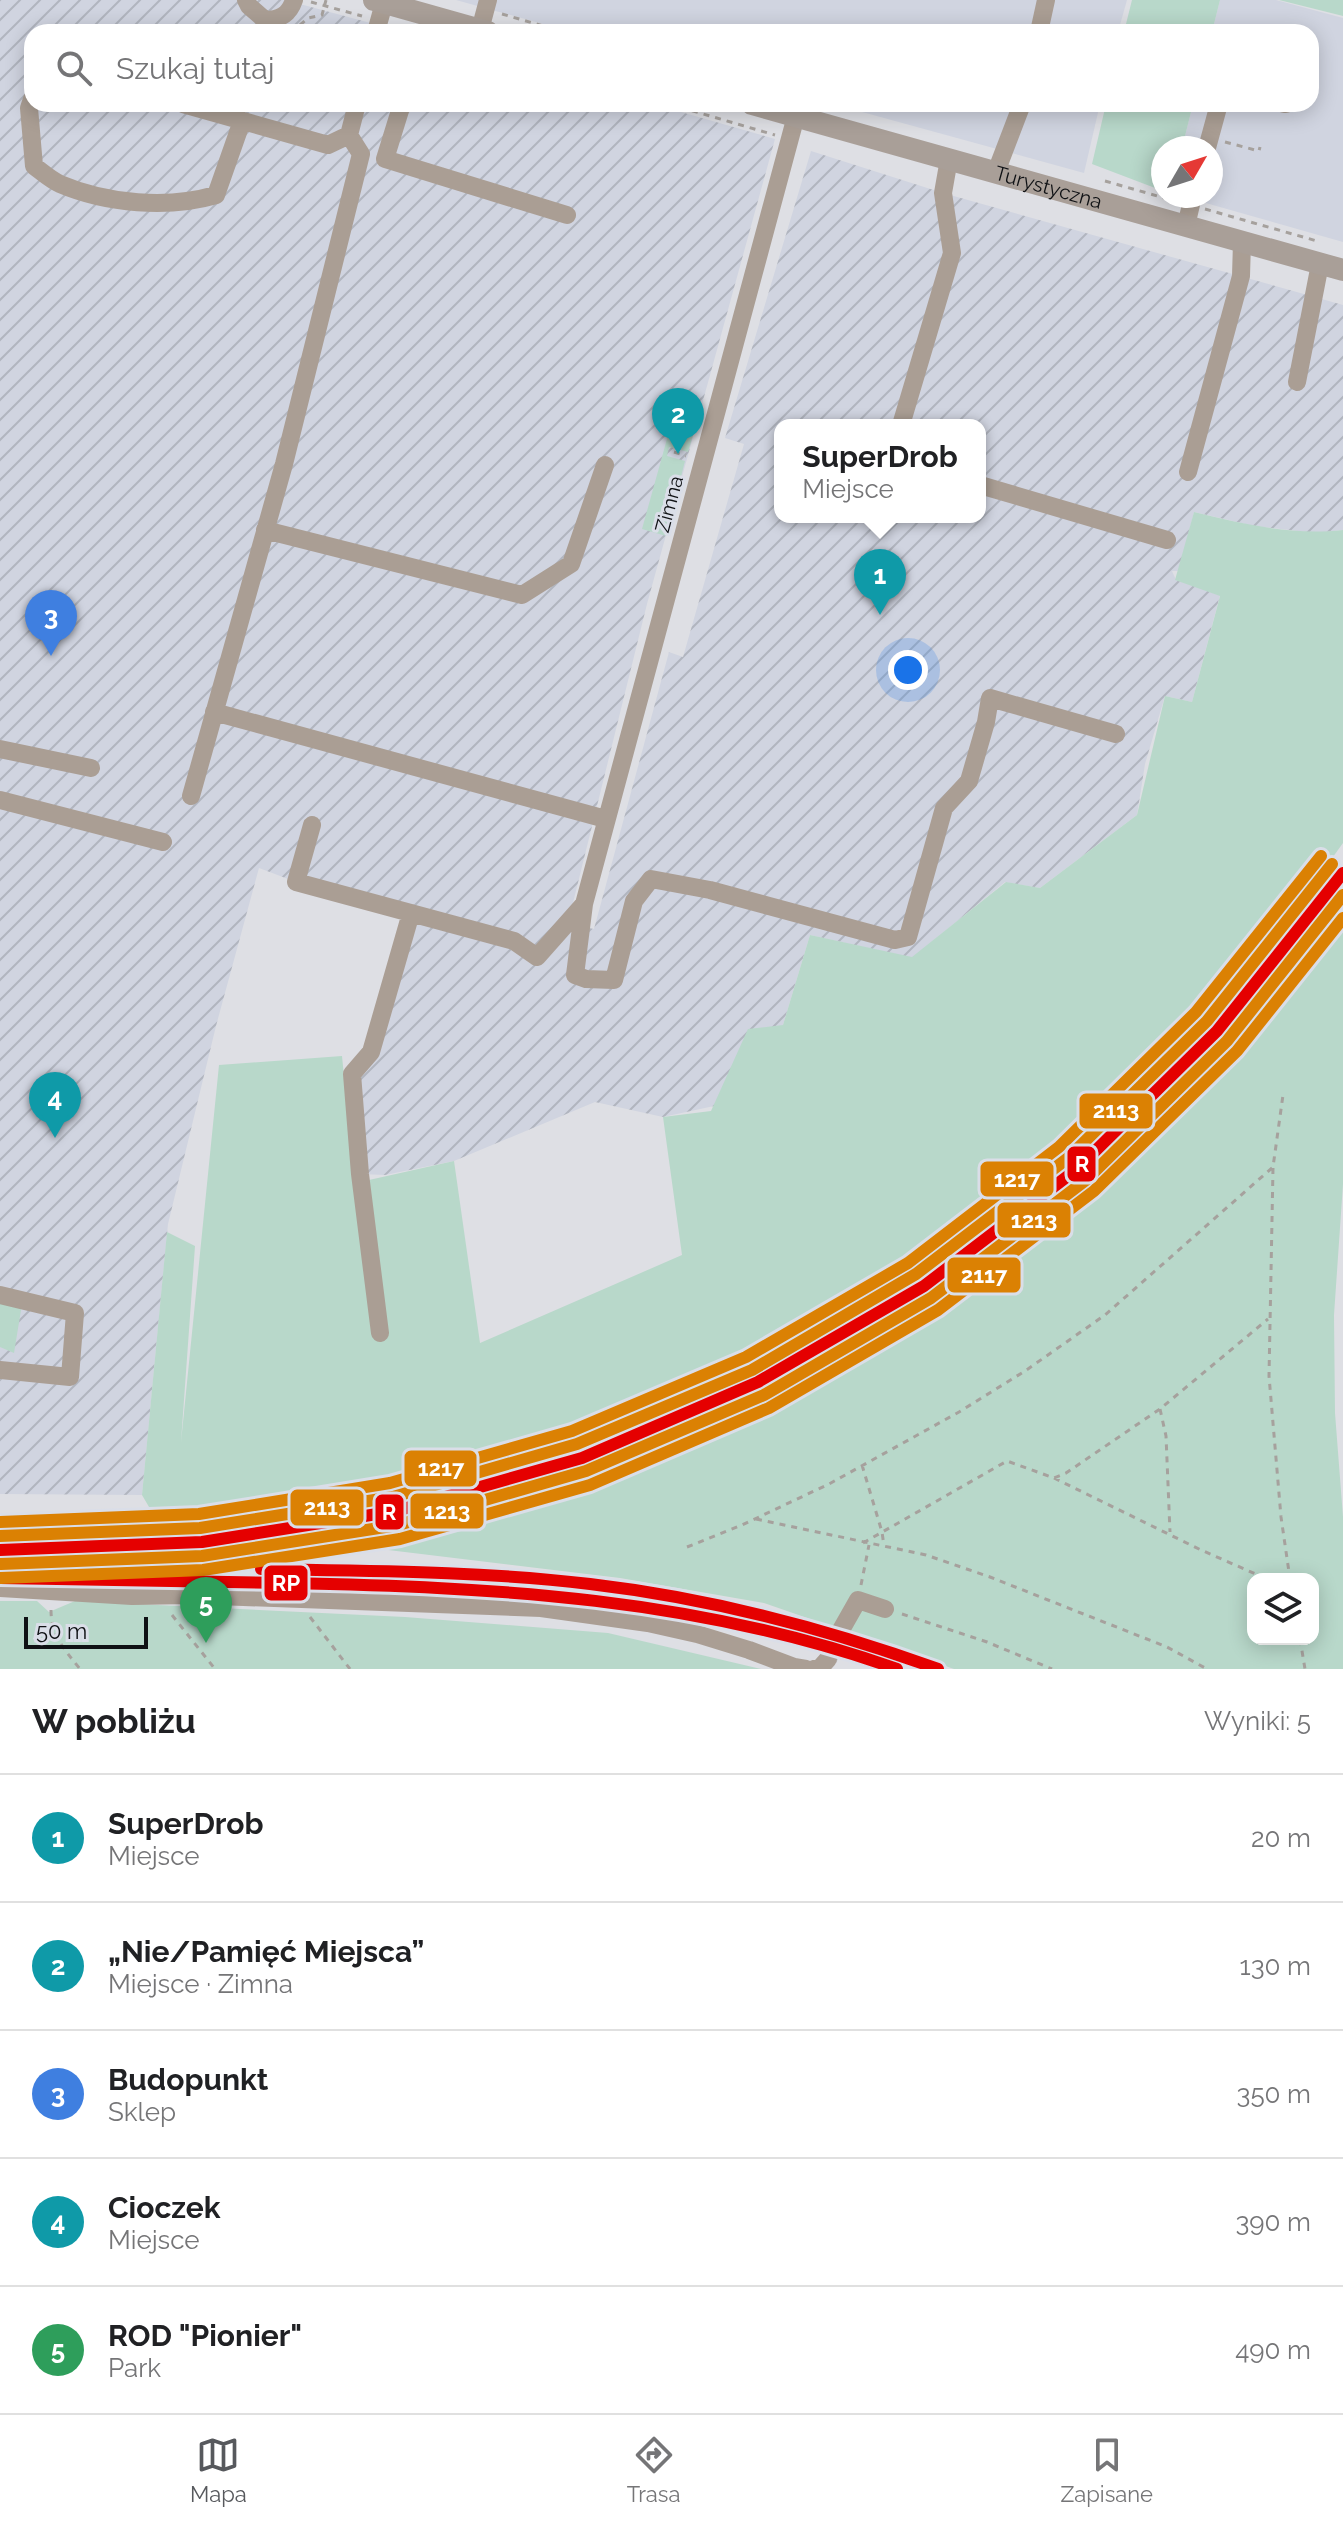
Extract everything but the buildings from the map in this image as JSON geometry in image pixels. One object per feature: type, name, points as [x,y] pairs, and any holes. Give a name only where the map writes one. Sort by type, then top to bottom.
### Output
[{"type":"main road","points":[[379,2],[426,24],[485,18]]},
{"type":"main road","name":"Turystyczna","points":[[781,112],[1343,270]]},
{"type":"street","points":[[246,0],[265,20],[278,20],[291,10],[294,0]]},
{"type":"street","points":[[1041,24],[1046,0]]},
{"type":"street","points":[[377,24],[379,2]]},
{"type":"street","points":[[29,112],[34,166],[58,184],[117,200],[193,202],[216,195],[242,121]]},
{"type":"street","points":[[211,112],[328,145],[349,135]]},
{"type":"street","points":[[191,796],[265,530],[361,154],[349,135],[355,112]]},
{"type":"street","points":[[400,112],[385,159],[567,215]]},
{"type":"street","points":[[996,172],[1019,112]]},
{"type":"street","points":[[1216,136],[1218,112]]},
{"type":"street","name":"Zimna","points":[[796,116],[584,904],[575,975],[586,979],[614,980],[634,901],[651,879],[710,890],[895,940],[908,937],[944,808],[969,781],[990,698],[1116,734]]},
{"type":"street","points":[[903,419],[952,253],[943,193],[949,159]]},
{"type":"street","points":[[1186,226],[1190,208]]},
{"type":"street","points":[[1188,472],[1241,276],[1242,242]]},
{"type":"street","points":[[1297,382],[1320,264]]},
{"type":"street","points":[[265,530],[522,595],[571,564],[605,465]]},
{"type":"street","points":[[986,487],[1167,540]]},
{"type":"street","points":[[214,712],[602,818]]},
{"type":"street","points":[[0,749],[91,768]]},
{"type":"street","points":[[0,800],[163,842]]},
{"type":"street","points":[[312,825],[296,882],[514,941],[537,957],[584,904]]},
{"type":"street","points":[[380,1333],[360,1174],[352,1074],[371,1052],[411,913]]},
{"type":"street","points":[[0,1295],[75,1313],[70,1377],[0,1370]]},
{"type":"street","points":[[0,1588],[132,1596],[192,1595],[541,1608],[648,1623],[697,1634],[806,1669]]},
{"type":"street","points":[[841,1630],[858,1600],[885,1609]]},
{"type":"path","points":[[304,0],[325,6]]},
{"type":"path","points":[[485,18],[519,24]]},
{"type":"path","points":[[697,112],[776,135],[779,139]]},
{"type":"path","points":[[1223,148],[1259,151],[1260,147]]},
{"type":"path","points":[[674,452],[690,457]]},
{"type":"path","points":[[1283,1095],[1273,1167],[1268,1319],[1272,1434],[1289,1573]]},
{"type":"path","points":[[687,1547],[756,1519],[862,1465],[993,1392],[1073,1339],[1144,1282],[1273,1167]]},
{"type":"path","points":[[1054,1478],[1092,1457],[1160,1409],[1268,1319]]},
{"type":"path","points":[[1160,1409],[1166,1436],[1171,1534]]},
{"type":"path","points":[[863,1543],[1007,1461],[1054,1478],[1254,1573]]},
{"type":"path","points":[[862,1465],[884,1547]]},
{"type":"path","points":[[756,1519],[926,1555],[1167,1647],[1207,1669]]},
{"type":"path","points":[[858,1600],[869,1544]]},
{"type":"path","points":[[52,1590],[51,1622],[55,1638],[80,1669]]},
{"type":"path","points":[[885,1609],[987,1642],[1052,1669]]},
{"type":"path","points":[[172,1615],[215,1669]]},
{"type":"path","points":[[310,1617],[350,1669]]},
{"type":"path","points":[[1301,1645],[1305,1669]]},
{"type":"shaded area","points":[[0,0],[285,0],[374,24],[24,24],[24,112],[681,112],[775,139],[647,604],[570,915],[574,925],[594,929],[669,652],[683,657],[744,444],[725,438],[811,151],[943,193],[1343,305],[1343,530],[1315,533],[1254,526],[1194,512],[1179,571],[1172,571],[1176,580],[1220,595],[1192,702],[1165,696],[1145,764],[1137,815],[1040,888],[1005,882],[912,958],[810,935],[783,1025],[714,1106],[663,1117],[595,1102],[454,1161],[385,1175],[360,1174],[352,1074],[371,1052],[410,913],[296,882],[259,868],[216,1026],[168,1224],[142,1495],[0,1494]]},
{"type":"shaded area","points":[[456,0],[1127,0],[1120,24],[543,24]]},
{"type":"shaded area","points":[[1220,0],[1276,0],[1343,18],[1343,242],[1223,208],[1223,136],[1185,136],[1191,112],[1319,112],[1319,24],[1214,24]]},
{"type":"shaded area","points":[[862,112],[1098,112],[1084,173]]},
{"type":"green space","points":[[1132,0],[1220,0],[1214,24],[1126,24]]},
{"type":"green space","points":[[1279,0],[1343,0],[1343,16]]},
{"type":"green space","points":[[1104,112],[1191,112],[1185,136],[1151,136],[1151,186],[1092,164]]},
{"type":"green space","points":[[670,428],[693,435],[688,452],[669,447],[667,456],[685,461],[666,536],[642,529]]},
{"type":"green space","points":[[1194,512],[1287,530],[1343,530],[1343,843],[1222,1011],[1126,1109],[976,1235],[674,1403],[492,1474],[360,1505],[169,1541],[142,1495],[167,1232],[195,1246],[181,1442],[219,1065],[342,1056],[354,1177],[369,1180],[454,1161],[480,1343],[682,1255],[663,1117],[711,1111],[748,1029],[783,1025],[810,935],[912,957],[1006,882],[1040,888],[1137,815],[1165,696],[1192,702],[1220,596],[1175,580]]},
{"type":"green space","points":[[1343,888],[1343,1184],[1334,1315],[1335,1413],[1343,1517],[1343,1669],[954,1669],[764,1603],[620,1578],[347,1545],[529,1492],[690,1424],[881,1331],[938,1297],[1067,1198],[1150,1126],[1227,1049],[1279,987]]},
{"type":"green space","points":[[0,1300],[22,1304],[14,1353],[0,1347]]},
{"type":"green space","points":[[0,1601],[37,1601],[49,1612],[75,1601],[405,1617],[608,1633],[761,1669],[0,1669]]},
{"type":"tunnel","points":[[828,1659],[841,1630]]},
{"type":"transit line","name":"1217","points":[[0,1522],[199,1514],[390,1483],[572,1431],[746,1357],[908,1263],[1059,1147],[1196,1012],[1321,856]]},
{"type":"transit line","name":"2113","points":[[0,1536],[200,1528],[393,1497],[577,1444],[752,1370],[916,1274],[1068,1158],[1207,1021],[1332,864]]},
{"type":"transit line","name":"R","points":[[0,1550],[202,1542],[396,1511],[582,1458],[758,1382],[924,1286],[1077,1169],[1217,1031],[1343,873]]},
{"type":"transit line","name":"1213","points":[[1,1564],[202,1556],[398,1525],[586,1471],[764,1395],[931,1298],[1086,1180],[1227,1041],[1343,895]]},
{"type":"transit line","name":"2117","points":[[1,1578],[203,1570],[400,1539],[590,1485],[769,1408],[938,1310],[1094,1191],[1237,1051],[1343,918]]},
{"type":"transit line","name":"R","points":[[261,1569],[467,1574],[634,1590],[766,1616],[853,1640],[938,1669]]},
{"type":"transit line","name":"RP","points":[[0,1578],[364,1585],[519,1593],[595,1601],[747,1626],[822,1645],[897,1669]]},
{"type":"place","name":"„Nie/Pamięć Miejsca”","points":[[678,454]]},
{"type":"place","name":"SuperDrob","points":[[880,615]]},
{"type":"place","name":"Budopunkt","points":[[51,656]]},
{"type":"place","name":"Cioczek","points":[[55,1138]]},
{"type":"place","name":"ROD \"Pionier\"","points":[[206,1643]]}]
